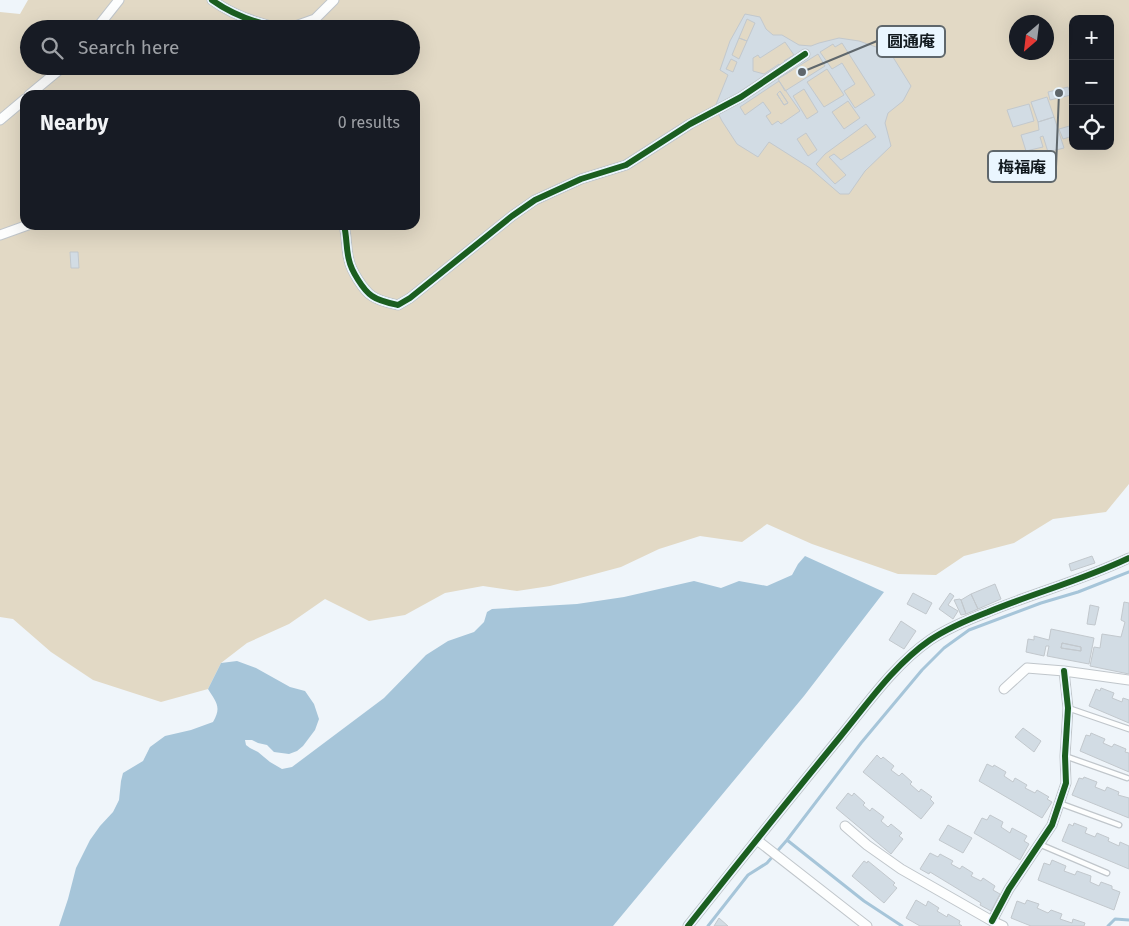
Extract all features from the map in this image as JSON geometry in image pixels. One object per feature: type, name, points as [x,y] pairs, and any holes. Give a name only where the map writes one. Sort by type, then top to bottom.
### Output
[{"type":"street","points":[[103,20],[119,0]]},
{"type":"street","points":[[212,0],[220,6],[250,20]]},
{"type":"street","points":[[312,20],[334,0]]},
{"type":"street","points":[[345,230],[348,260],[360,283],[371,296],[398,305],[410,298],[512,216],[535,200],[581,179],[626,165],[690,124],[741,96],[806,54]]},
{"type":"street","points":[[35,90],[53,75]]},
{"type":"street","points":[[0,120],[20,103]]},
{"type":"street","points":[[0,235],[20,228]]},
{"type":"street","points":[[688,926],[883,684],[905,660],[929,641],[953,626],[1010,603],[1109,568],[1129,558]]},
{"type":"street","points":[[1004,690],[1027,668],[1129,680]]},
{"type":"street","points":[[992,921],[1009,889],[1052,825],[1066,783],[1065,756],[1068,708],[1064,671]]},
{"type":"street","points":[[845,826],[867,845],[901,869],[1003,926]]},
{"type":"street","points":[[757,840],[867,926]]},
{"type":"lane","points":[[1068,708],[1129,729]]},
{"type":"lane","points":[[1065,756],[1127,778]]},
{"type":"lane","points":[[1059,803],[1119,825]]},
{"type":"lane","points":[[1039,844],[1107,873]]},
{"type":"shaded area","points":[[28,0],[1129,0],[1129,484],[1106,512],[1053,519],[1014,543],[964,556],[936,575],[898,574],[812,544],[767,524],[742,542],[700,536],[659,549],[621,567],[550,586],[517,591],[483,586],[445,593],[405,615],[369,621],[325,599],[289,624],[247,643],[221,663],[208,689],[161,702],[93,680],[51,652],[13,619],[0,617],[0,12],[20,14]]},
{"type":"water","points":[[805,556],[884,592],[804,696],[613,926],[59,926],[76,868],[90,840],[113,812],[119,800],[123,773],[143,761],[150,747],[165,736],[191,730],[213,722],[216,717],[217,705],[208,689],[221,663],[237,661],[256,668],[290,687],[305,691],[314,704],[319,719],[315,730],[297,751],[289,754],[274,752],[267,745],[252,740],[245,740],[246,745],[282,769],[292,767],[384,698],[426,655],[448,641],[474,632],[484,622],[487,612],[492,609],[577,604],[624,597],[694,581],[721,588],[739,581],[767,586],[792,575]]},
{"type":"building","points":[[745,14],[760,17],[766,29],[773,35],[782,35],[799,45],[811,46],[839,38],[859,41],[891,54],[911,86],[903,101],[888,113],[885,123],[891,146],[865,171],[849,194],[840,194],[810,168],[769,142],[758,157],[737,144],[715,107],[728,75],[720,70],[730,41]],"holes":[[[747,19],[755,23],[747,41],[739,38]]]},
{"type":"building","points":[[739,38],[747,41],[739,59],[732,55]]},
{"type":"building","points":[[785,42],[794,55],[784,61],[792,70],[786,74],[779,64],[764,74],[753,71],[753,58],[758,55],[760,58]]},
{"type":"building","points":[[842,43],[875,95],[855,108],[844,91],[855,84],[842,63],[832,69],[820,52],[833,44],[835,47]]},
{"type":"building","points":[[818,54],[825,66],[785,91],[778,79]]},
{"type":"building","points":[[731,59],[737,62],[733,72],[726,69]]},
{"type":"building","points":[[827,69],[844,95],[824,107],[807,82]]},
{"type":"building","points":[[779,81],[800,111],[781,124],[778,121],[772,125],[766,116],[771,113],[763,102],[745,115],[740,107]],"holes":[[[780,91],[788,103],[784,105],[777,94]]]},
{"type":"building","points":[[1068,87],[1069,95],[1050,100],[1048,92]]},
{"type":"building","points":[[804,89],[818,112],[807,119],[793,96]]},
{"type":"building","points":[[780,91],[788,103],[784,105],[777,94]]},
{"type":"building","points":[[1047,97],[1054,117],[1038,122],[1031,102]]},
{"type":"building","points":[[848,101],[860,118],[844,129],[832,112]]},
{"type":"building","points":[[1029,104],[1034,121],[1013,127],[1007,110]]},
{"type":"building","points":[[1054,117],[1064,148],[1048,152],[1043,136],[1040,137],[1043,147],[1026,151],[1021,135],[1039,130],[1038,122]]},
{"type":"building","points":[[866,124],[876,137],[841,160],[834,154],[829,157],[846,175],[835,184],[816,164],[825,154]]},
{"type":"building","points":[[1069,126],[1069,137],[1063,139],[1059,129]]},
{"type":"building","points":[[806,133],[817,150],[808,156],[797,139]]},
{"type":"building","points":[[70,252],[78,252],[79,268],[71,268]]},
{"type":"building","points":[[1092,556],[1095,563],[1071,571],[1069,564]]},
{"type":"building","points":[[995,584],[1001,599],[978,609],[971,594]]},
{"type":"building","points":[[913,593],[932,603],[926,614],[907,604]]},
{"type":"building","points":[[950,593],[954,596],[948,605],[958,611],[953,619],[939,609]]},
{"type":"building","points":[[971,594],[978,609],[966,614],[961,600]]},
{"type":"building","points":[[960,599],[966,614],[961,615],[954,600]]},
{"type":"building","points":[[1124,602],[1129,603],[1129,674],[1090,666],[1094,647],[1100,648],[1102,634],[1121,637],[1125,622],[1121,620]]},
{"type":"building","points":[[1090,605],[1099,607],[1095,625],[1087,624]]},
{"type":"building","points":[[901,621],[916,631],[904,649],[889,640]]},
{"type":"building","points":[[1051,629],[1094,638],[1089,664],[1047,656],[1049,646],[1046,646],[1044,656],[1026,652],[1028,639],[1034,640],[1034,636],[1049,640]],"holes":[[[1062,643],[1081,647],[1081,651],[1061,648]]]},
{"type":"building","points":[[1062,643],[1081,647],[1081,651],[1061,648]]},
{"type":"building","points":[[1101,688],[1114,693],[1112,698],[1122,702],[1123,698],[1129,700],[1129,723],[1089,706],[1096,689],[1100,691]]},
{"type":"building","points":[[1023,728],[1041,741],[1034,752],[1015,737]]},
{"type":"building","points":[[1091,733],[1105,739],[1103,743],[1112,747],[1114,744],[1126,749],[1125,752],[1129,753],[1129,772],[1080,751],[1086,735],[1090,736]]},
{"type":"building","points":[[877,755],[881,759],[883,757],[894,766],[891,770],[899,776],[902,773],[919,792],[921,789],[932,797],[930,799],[934,803],[921,819],[863,772]]},
{"type":"building","points":[[987,764],[993,767],[994,765],[1006,772],[1004,776],[1013,782],[1015,778],[1027,785],[1025,788],[1035,793],[1037,790],[1049,797],[1047,799],[1052,802],[1042,818],[979,781]]},
{"type":"building","points":[[1084,777],[1097,782],[1095,787],[1105,791],[1107,787],[1119,792],[1118,795],[1129,798],[1129,818],[1072,795],[1079,778],[1083,779]]},
{"type":"building","points":[[848,793],[852,796],[854,793],[865,803],[863,805],[870,811],[872,808],[884,817],[881,821],[888,827],[891,824],[902,833],[899,836],[903,839],[891,854],[836,808]]},
{"type":"building","points":[[990,815],[1003,822],[1001,827],[1010,833],[1012,828],[1027,836],[1024,841],[1029,844],[1020,860],[974,833],[982,818],[987,820]]},
{"type":"building","points":[[1074,823],[1087,828],[1085,833],[1095,837],[1097,833],[1109,838],[1108,841],[1119,846],[1120,842],[1129,846],[1129,869],[1062,841],[1069,824],[1073,826]]},
{"type":"building","points":[[948,825],[972,838],[963,853],[939,840]]},
{"type":"building","points":[[930,853],[938,857],[940,854],[953,861],[951,864],[960,869],[962,866],[973,873],[971,876],[981,881],[983,878],[995,886],[993,890],[1000,894],[991,911],[930,872],[929,874],[920,869]]},
{"type":"building","points":[[1052,860],[1066,866],[1064,871],[1075,875],[1077,871],[1091,876],[1090,882],[1099,886],[1101,882],[1112,886],[1112,889],[1120,892],[1114,910],[1038,880],[1044,863],[1050,865]]},
{"type":"building","points":[[864,861],[867,863],[868,861],[895,883],[893,885],[897,888],[884,903],[852,876]]},
{"type":"building","points":[[916,900],[926,906],[928,901],[939,908],[937,911],[947,917],[948,914],[960,921],[959,924],[962,926],[920,926],[906,918]]},
{"type":"building","points":[[1027,900],[1039,904],[1037,908],[1048,913],[1051,910],[1062,914],[1060,919],[1072,923],[1073,919],[1085,923],[1084,926],[1031,926],[1011,918],[1017,901],[1025,904]]},
{"type":"building","points":[[719,918],[728,926],[714,926]]},
{"type":"waterway","points":[[708,926],[748,875],[767,863],[787,840],[861,743],[922,670],[944,648],[969,630],[1129,572]]},
{"type":"waterway","points":[[787,840],[864,901],[902,926]]},
{"type":"waterway","points":[[1108,926],[1115,919],[1129,920]]},
{"type":"cycle path","points":[[212,0],[229,11],[250,20]]},
{"type":"cycle path","points":[[345,230],[350,264],[361,285],[375,298],[398,305],[410,298],[512,216],[535,200],[581,179],[626,165],[690,124],[741,97],[805,54]]},
{"type":"cycle path","points":[[688,926],[871,698],[917,650],[930,640],[965,621],[1129,558]]},
{"type":"cycle path","points":[[992,921],[1009,889],[1052,825],[1066,783],[1065,756],[1068,708],[1064,671]]},
{"type":"place","name":"圆通庵","points":[[802,72]]},
{"type":"place","name":"梅福庵","points":[[1059,93]]}]
